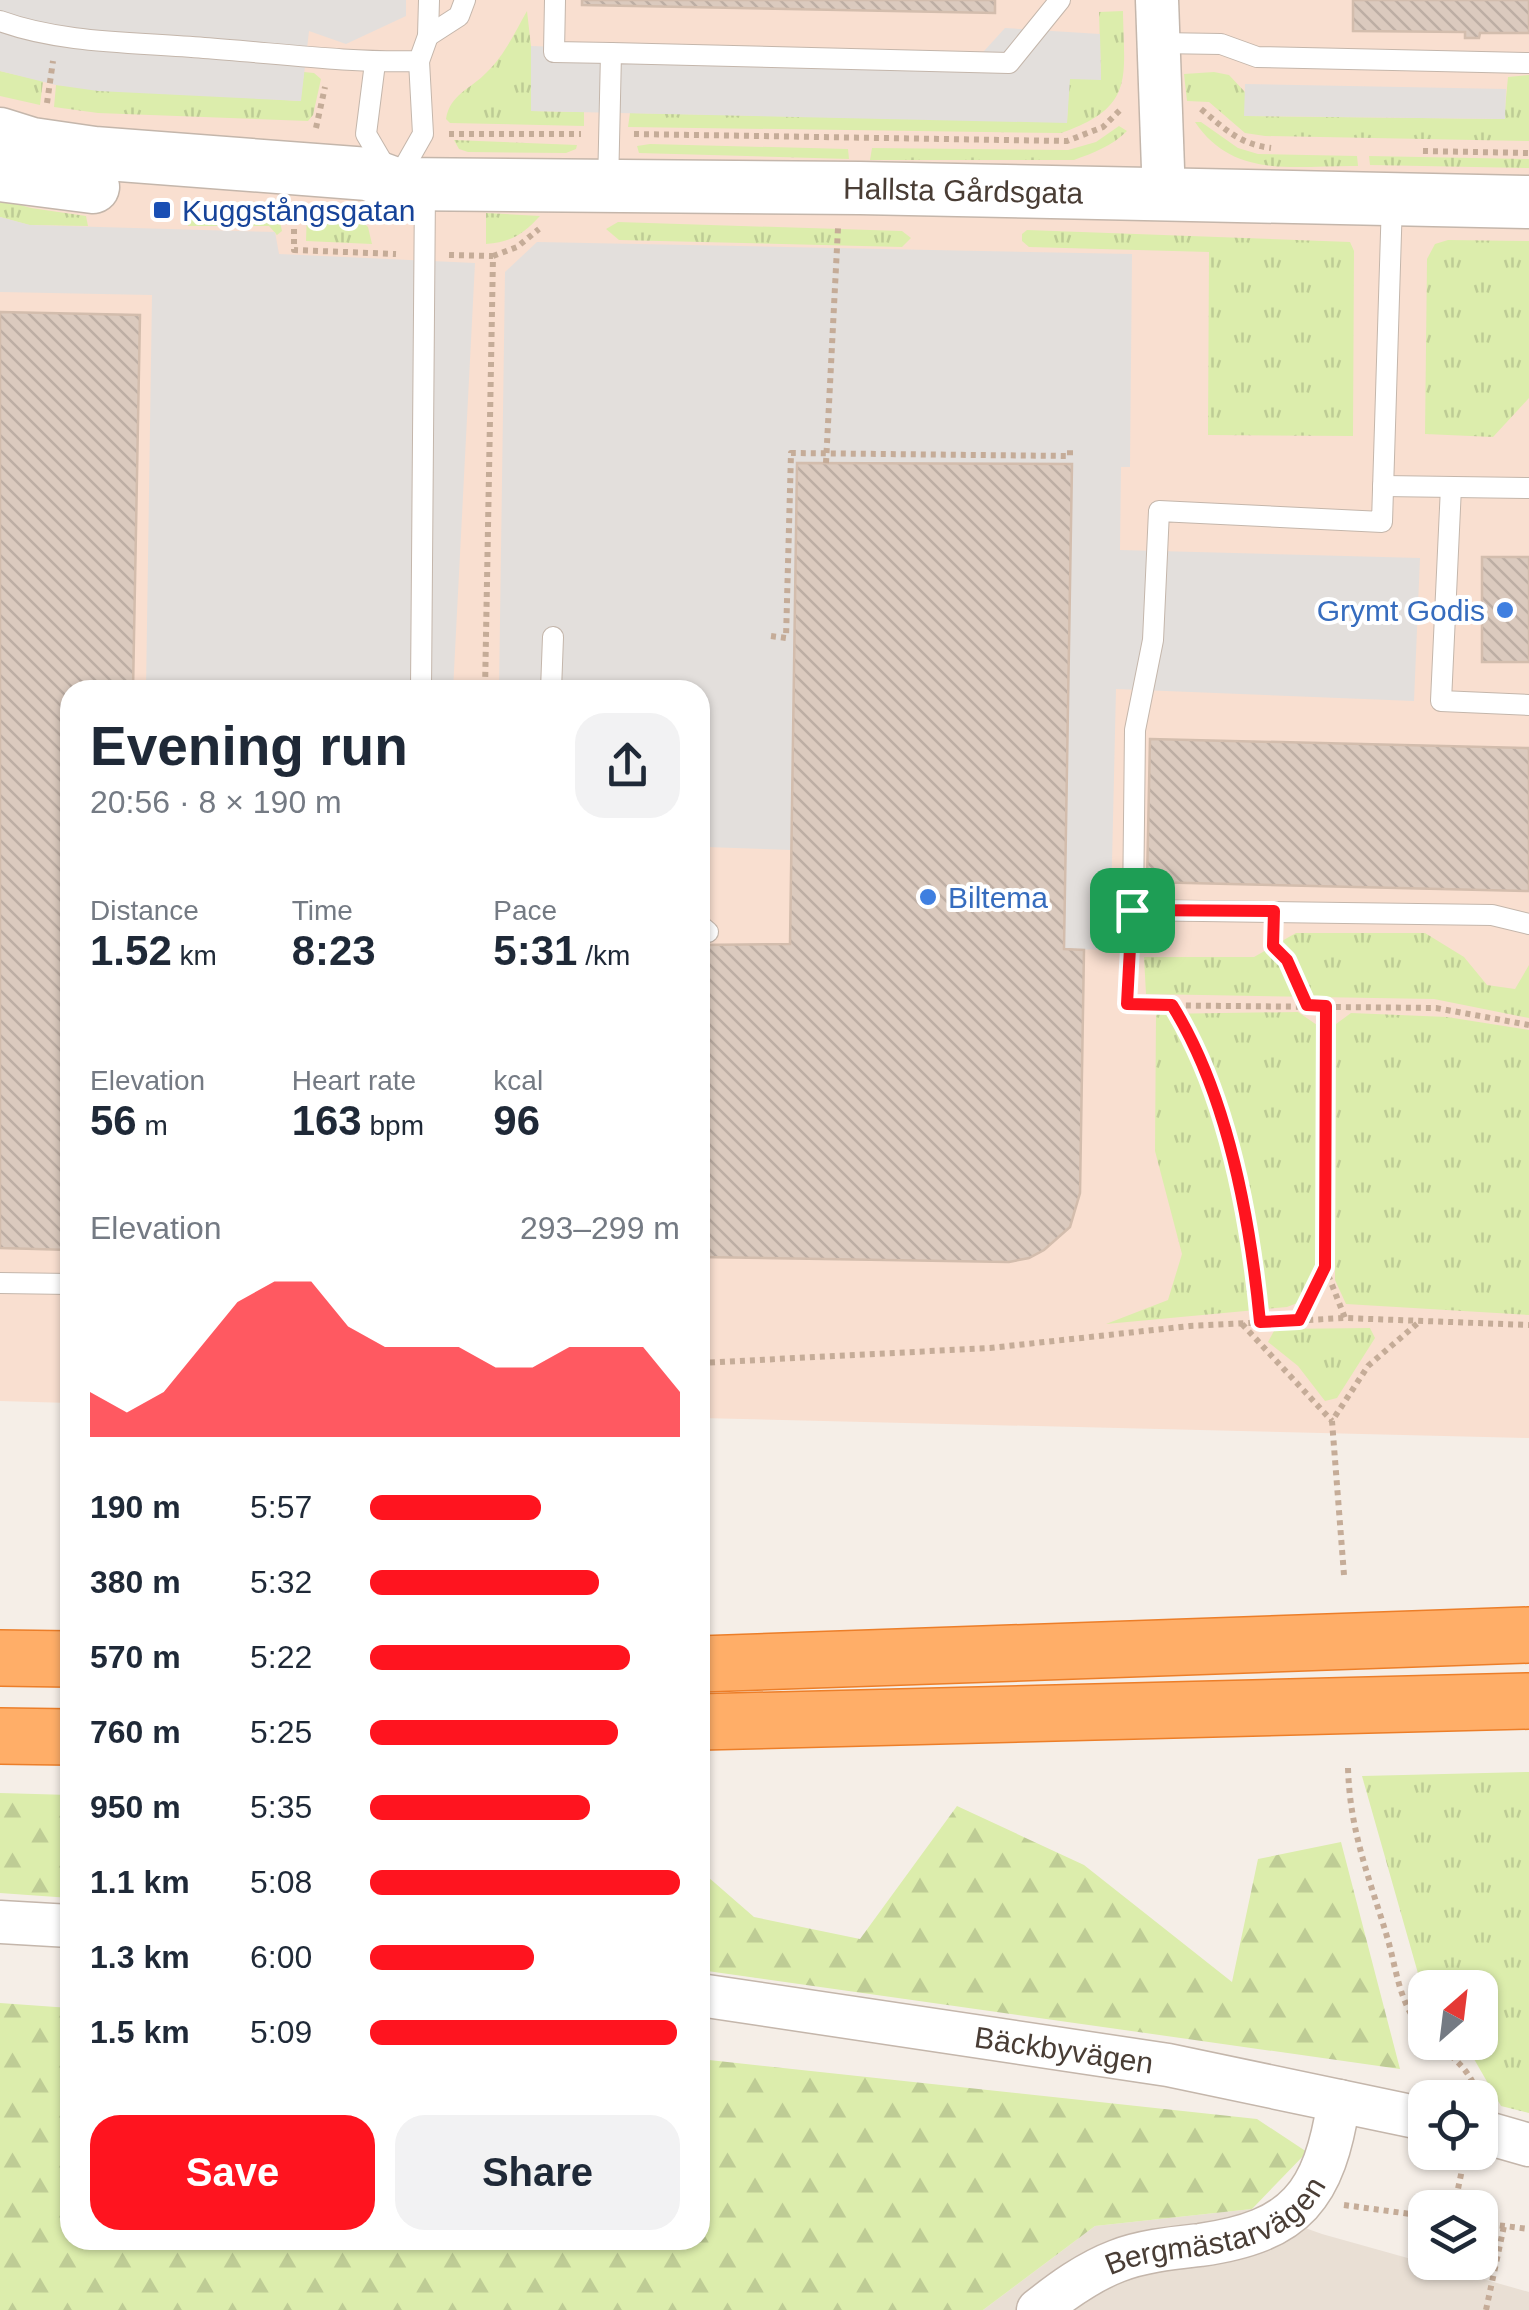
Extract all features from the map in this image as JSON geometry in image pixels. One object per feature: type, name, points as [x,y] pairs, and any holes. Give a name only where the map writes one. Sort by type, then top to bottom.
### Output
[{"type":"highway","points":[[710,1664],[1529,1635]]},
{"type":"highway","points":[[0,1658],[60,1659]]},
{"type":"highway","points":[[710,1722],[1529,1701]]},
{"type":"highway","points":[[0,1736],[60,1737]]},
{"type":"street","points":[[1157,0],[1164,196]]},
{"type":"street","name":"Hallsta Gårdsgata","points":[[23,124],[32,144],[94,153],[368,174],[410,185],[860,188],[1529,202]]},
{"type":"street","name":"Hallsta Gårdsgata","points":[[0,175],[71,186],[294,201],[374,198],[410,185]]},
{"type":"street","points":[[0,1922],[60,1925]]},
{"type":"street","name":"Bäckbyvägen","points":[[710,1997],[1168,2066],[1408,2115]]},
{"type":"street","name":"Bergmästarvägen","points":[[1038,2310],[1061,2291],[1118,2261],[1233,2240],[1270,2228],[1310,2194],[1332,2148],[1339,2101]]},
{"type":"street","points":[[1498,2137],[1529,2145]]},
{"type":"lane","points":[[421,680],[410,185],[423,134],[418,62],[428,36],[429,0]]},
{"type":"lane","points":[[428,36],[459,16],[465,0]]},
{"type":"lane","points":[[555,0],[554,52],[1009,63],[1060,0]]},
{"type":"lane","points":[[0,20],[30,32],[331,62],[418,62]]},
{"type":"lane","points":[[1159,43],[1221,44],[1257,56],[1529,63]]},
{"type":"lane","points":[[608,188],[612,54]]},
{"type":"lane","points":[[375,63],[366,134],[410,185]]},
{"type":"lane","points":[[1392,202],[1382,522],[1159,512],[1153,640],[1135,730],[1132,910],[1492,914],[1529,924]]},
{"type":"lane","points":[[1383,486],[1529,488]]},
{"type":"lane","points":[[1451,487],[1441,700],[1529,705]]},
{"type":"lane","points":[[552,680],[553,637]]},
{"type":"lane","points":[[0,1283],[60,1284]]},
{"type":"path","points":[[23,124],[57,34]]},
{"type":"path","points":[[314,134],[331,62]]},
{"type":"path","points":[[500,134],[1067,142],[1103,127],[1125,106],[1202,109],[1231,136],[1249,146],[1275,148]]},
{"type":"path","points":[[1418,151],[1529,152]]},
{"type":"path","points":[[493,256],[518,247],[547,219]]},
{"type":"path","points":[[826,458],[838,222]]},
{"type":"path","points":[[772,636],[786,638],[791,453],[826,458],[921,454],[1070,456],[1070,447]]},
{"type":"path","points":[[920,464],[921,454]]},
{"type":"path","points":[[1132,910],[1127,1004],[1436,1008],[1529,1025]]},
{"type":"path","points":[[1274,911],[1273,946],[1287,960],[1307,1005]]},
{"type":"path","points":[[1172,1005],[1188,1030],[1238,1178],[1260,1322]]},
{"type":"path","points":[[1326,1006],[1325,1267],[1344,1318]]},
{"type":"path","points":[[1299,1320],[1325,1267]]},
{"type":"path","points":[[710,1362],[990,1348],[1299,1320],[1529,1325]]},
{"type":"path","points":[[1344,1576],[1332,1421],[1368,1366],[1420,1321]]},
{"type":"path","points":[[1241,1323],[1332,1421]]},
{"type":"path","points":[[1348,1768],[1349,1804],[1364,1870],[1408,2013]]},
{"type":"path","points":[[1453,2060],[1472,2080]]},
{"type":"path","points":[[1310,2194],[1322,2202],[1408,2214]]},
{"type":"path","points":[[1498,2225],[1529,2229]]},
{"type":"path","points":[[1486,2310],[1504,2226]]},
{"type":"shaded area","points":[[0,0],[1529,0],[1529,1438],[710,1418],[710,680],[60,680],[60,1403],[0,1401]]},
{"type":"shaded area","points":[[0,0],[406,0],[406,16],[346,44],[309,31],[301,101],[98,91],[0,71]]},
{"type":"shaded area","points":[[1005,28],[1100,34],[1101,80],[1070,79],[1067,123],[531,111],[531,46],[975,61]]},
{"type":"shaded area","points":[[1245,84],[1506,89],[1505,119],[1244,116]]},
{"type":"shaded area","points":[[0,217],[30,225],[275,232],[279,254],[475,263],[454,680],[146,680],[152,295],[0,292]]},
{"type":"shaded area","points":[[537,242],[1132,254],[1130,467],[1121,467],[1120,550],[1420,558],[1414,701],[1116,689],[1110,950],[1064,949],[791,850],[710,847],[710,680],[499,680],[505,272]]},
{"type":"shaded area","points":[[1252,2209],[1408,2258],[1408,2280],[1486,2280],[1529,2292],[1529,2310],[983,2310],[1095,2226]]},
{"type":"green space","points":[[527,11],[531,111],[584,112],[584,126],[450,123],[446,119],[452,104],[493,66]]},
{"type":"green space","points":[[1123,11],[1120,88],[1102,113],[1061,133],[628,127],[630,113],[1067,122],[1069,79],[1101,79],[1099,12]]},
{"type":"green space","points":[[0,71],[43,81],[40,105],[0,96]]},
{"type":"green space","points":[[304,72],[321,79],[313,115],[308,121],[98,113],[54,107],[56,85],[300,101]]},
{"type":"green space","points":[[1184,74],[1229,75],[1245,92],[1245,116],[1504,119],[1508,77],[1529,75],[1529,141],[1245,133],[1209,102],[1187,101]]},
{"type":"green space","points":[[1195,122],[1201,122],[1238,148],[1258,154],[1357,156],[1358,166],[1289,167],[1247,161],[1211,141]]},
{"type":"green space","points":[[1119,126],[1127,131],[1074,160],[870,160],[872,148],[1068,150],[1096,142]]},
{"type":"green space","points":[[454,140],[577,145],[566,153],[468,152],[459,149]]},
{"type":"green space","points":[[637,146],[848,149],[849,159],[639,153]]},
{"type":"green space","points":[[1369,156],[1529,159],[1529,168],[1370,165]]},
{"type":"green space","points":[[0,199],[86,216],[88,226],[29,225],[0,217]]},
{"type":"green space","points":[[307,211],[353,213],[368,227],[372,244],[306,241]]},
{"type":"green space","points":[[486,213],[540,216],[516,236],[486,244]]},
{"type":"green space","points":[[188,219],[280,222],[282,231],[277,235],[269,226],[188,226]]},
{"type":"green space","points":[[618,222],[902,231],[911,238],[902,247],[619,240],[606,229]]},
{"type":"green space","points":[[1027,230],[1350,242],[1354,251],[1353,436],[1208,435],[1209,252],[1029,247],[1022,241]]},
{"type":"green space","points":[[1448,240],[1529,241],[1529,398],[1493,437],[1425,434],[1427,259],[1435,244]]},
{"type":"green space","points":[[1296,933],[1425,933],[1464,957],[1487,985],[1515,989],[1529,965],[1529,1018],[1434,999],[1146,994],[1144,957],[1254,957]]},
{"type":"green space","points":[[1298,1012],[1317,1025],[1321,1266],[1305,1300],[1287,1307],[1106,1324],[1168,1300],[1182,1254],[1155,1151],[1156,1014]]},
{"type":"green space","points":[[1351,1013],[1447,1017],[1529,1030],[1529,1315],[1346,1304],[1335,1280],[1336,1024]]},
{"type":"green space","points":[[1370,1328],[1375,1338],[1337,1398],[1325,1401],[1298,1366],[1268,1342],[1275,1329]]},
{"type":"green space","points":[[1529,1772],[1529,2113],[1501,2106],[1498,2080],[1486,2080],[1475,2060],[1498,2060],[1498,1970],[1417,1970],[1362,1776]]},
{"type":"green space","points":[[0,1793],[60,1795],[60,1897],[0,1893]]},
{"type":"green space","points":[[957,1806],[1084,1865],[1232,1982],[1258,1859],[1341,1842],[1400,2069],[710,1971],[710,1879],[754,1917],[860,1939]]},
{"type":"green space","points":[[0,2003],[60,2007],[60,2250],[710,2250],[710,2060],[1257,2119],[1307,2152],[1252,2209],[1095,2226],[983,2310],[0,2310]]},
{"type":"building","points":[[582,0],[995,0],[995,13],[582,5]]},
{"type":"building","points":[[1353,0],[1529,0],[1529,33],[1480,33],[1479,38],[1465,38],[1465,32],[1353,31]]},
{"type":"building","points":[[0,312],[140,315],[133,680],[60,680],[60,1250],[0,1248]]},
{"type":"building","name":"Biltema","points":[[797,463],[1072,464],[1064,949],[1084,950],[1080,1193],[1070,1227],[1044,1250],[1009,1262],[710,1257],[710,945],[790,944]]},
{"type":"building","name":"Grymt Godis","points":[[1482,557],[1529,557],[1529,662],[1482,662]]},
{"type":"building","points":[[1150,739],[1529,748],[1529,891],[1147,882]]},
{"type":"place","name":"Kuggstångsgatan","points":[[162,210]]},
{"type":"place","name":"Grymt Godis","points":[[1505,610]]},
{"type":"place","name":"Biltema","points":[[928,897]]},
{"type":"route","points":[[1132,910],[1274,911],[1273,946],[1287,960],[1307,1005],[1326,1006],[1325,1267],[1299,1320],[1260,1322],[1242,1195],[1219,1114],[1188,1030],[1172,1005],[1127,1004],[1132,910]]}]
